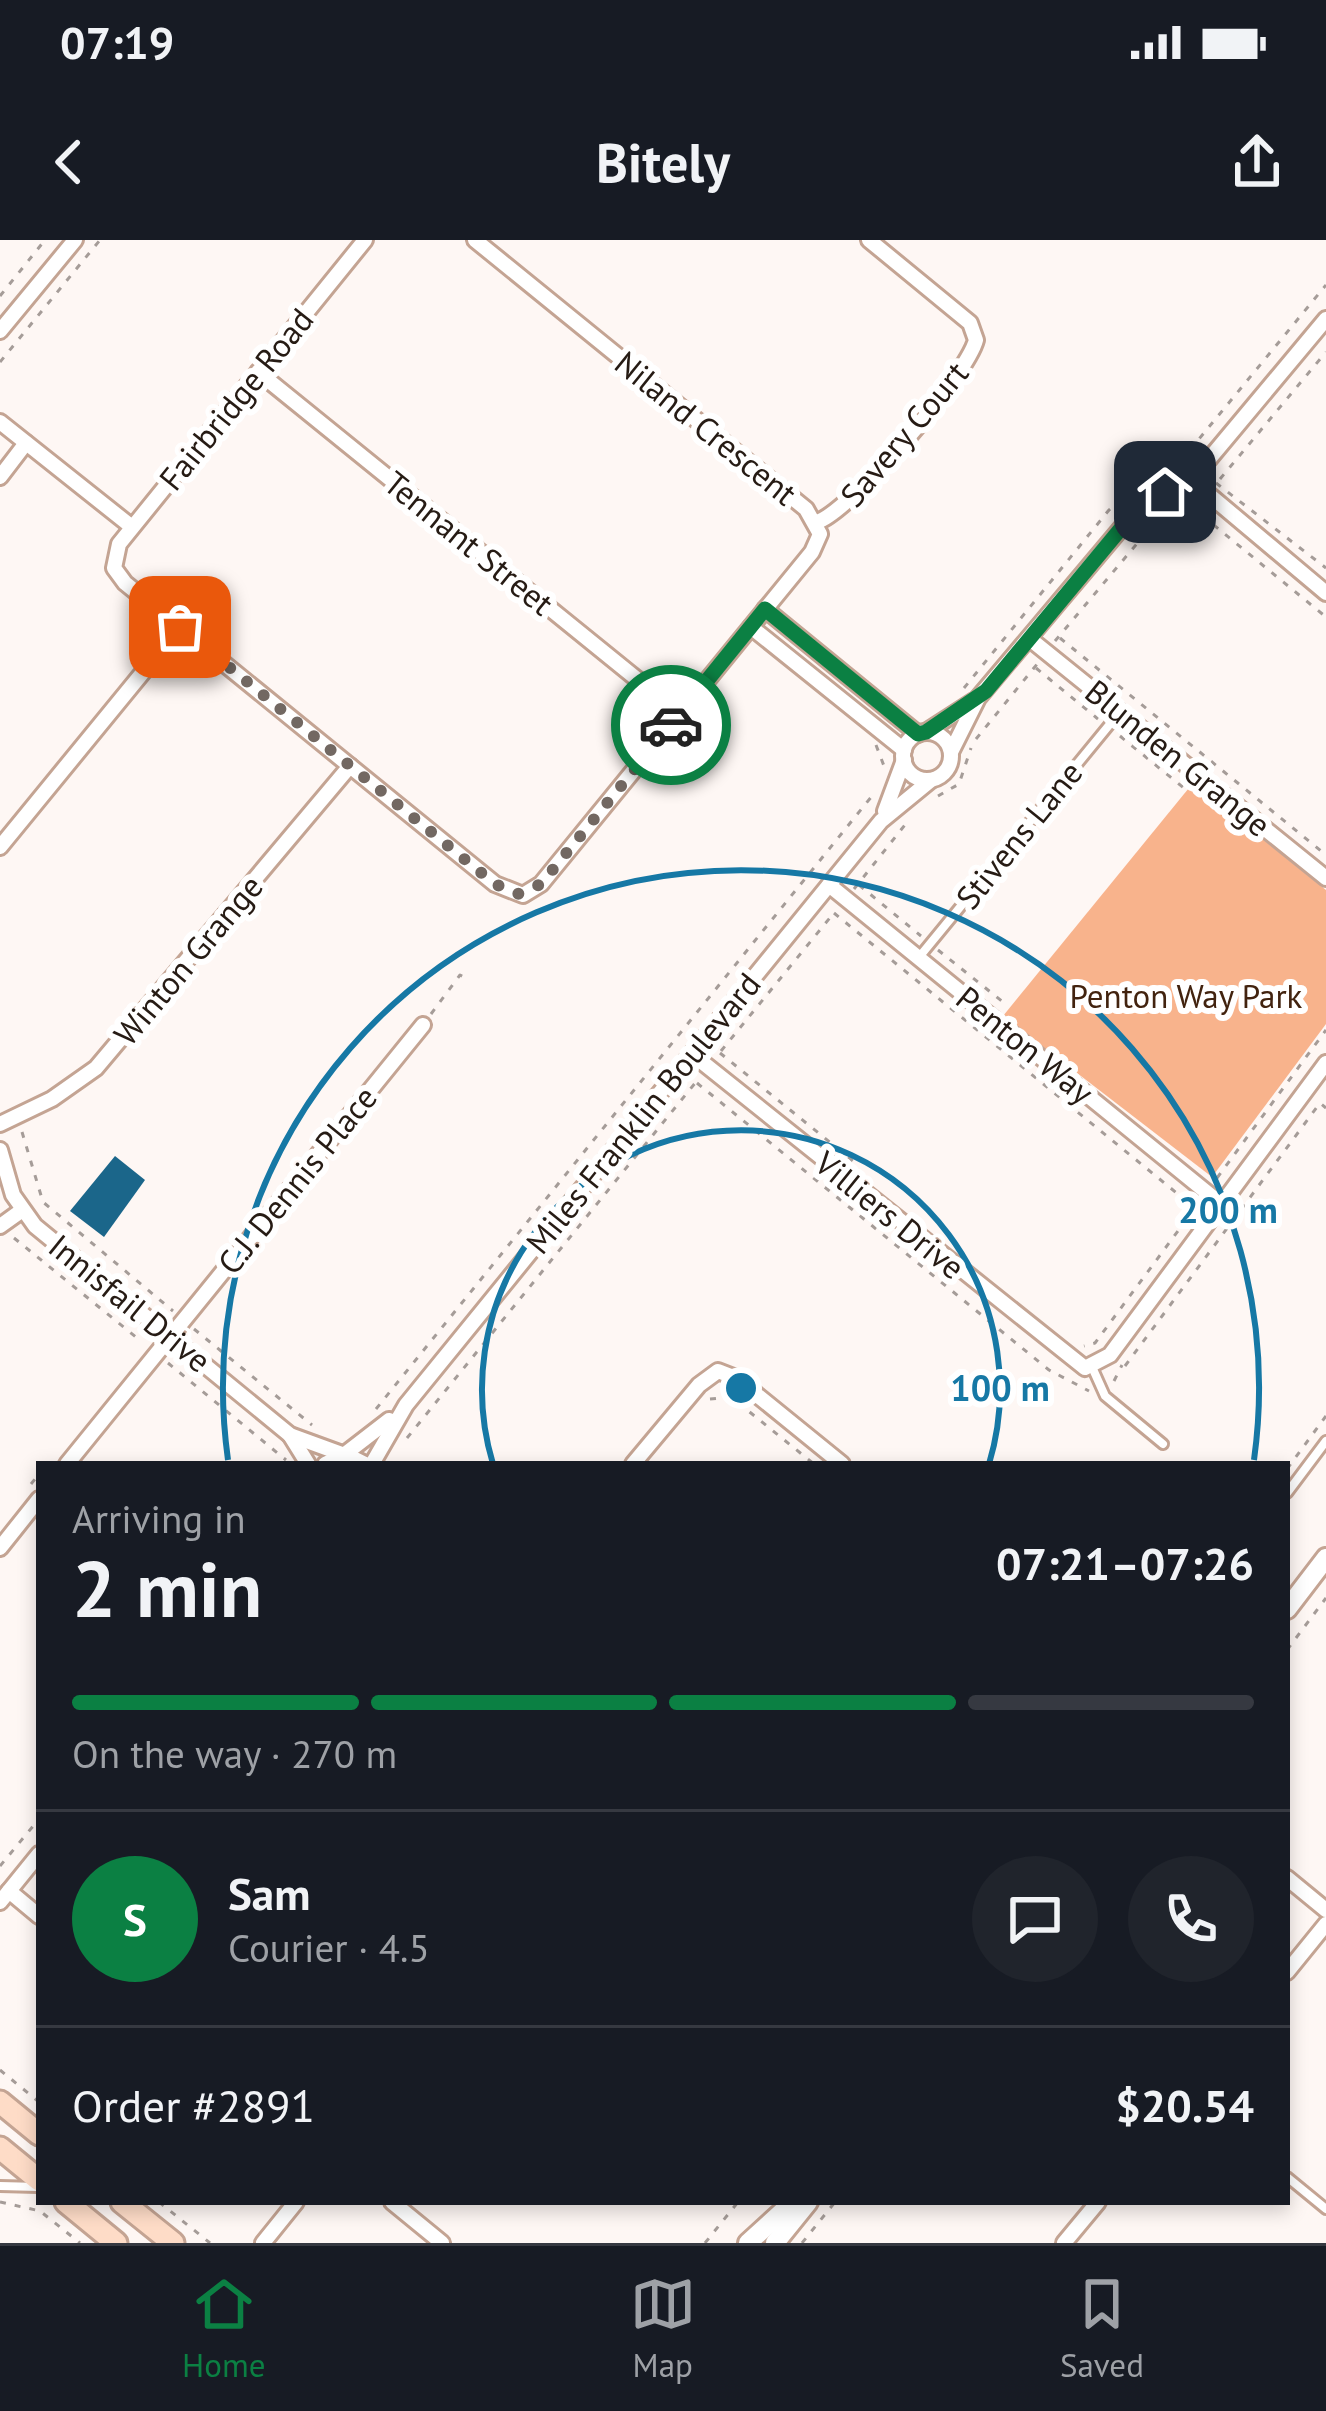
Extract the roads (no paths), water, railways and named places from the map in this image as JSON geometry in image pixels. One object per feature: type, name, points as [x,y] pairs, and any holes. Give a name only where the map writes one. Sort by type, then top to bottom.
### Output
[{"type":"main road","points":[[0,2102],[36,2132]]},
{"type":"main road","points":[[0,2148],[36,2181]]},
{"type":"main road","points":[[70,2205],[120,2243],[144,2220]]},
{"type":"main road","points":[[126,2205],[172,2243]]},
{"type":"street","points":[[0,331],[75,240]]},
{"type":"street","name":"Fairbridge Road","points":[[113,562],[132,527],[365,240]]},
{"type":"street","name":"Niland Crescent","points":[[113,562],[120,578],[495,884],[523,895],[541,884],[818,543],[817,522],[475,240]]},
{"type":"street","name":"Savery Court","points":[[817,522],[852,502],[960,370],[976,340],[970,323],[869,240]]},
{"type":"street","points":[[751,627],[884,734],[904,755],[910,773],[931,780],[944,773],[978,698],[1123,526],[1220,448],[1326,320]]},
{"type":"street","name":"Tennant Street","points":[[258,372],[680,714]]},
{"type":"street","points":[[0,422],[132,527]]},
{"type":"street","points":[[0,477],[26,443]]},
{"type":"street","points":[[1188,477],[1326,593]]},
{"type":"street","points":[[765,609],[922,733],[940,735],[951,752]]},
{"type":"street","points":[[0,848],[180,627]]},
{"type":"street","name":"Blunden Grange","points":[[1030,639],[1326,878]]},
{"type":"street","points":[[904,755],[922,733],[978,698]]},
{"type":"street","name":"Miles Franklin Boulevard","points":[[881,821],[904,755]]},
{"type":"street","name":"Winton Grange","points":[[0,1124],[96,1068],[350,766]]},
{"type":"street","name":"Miles Franklin Boulevard","points":[[371,1461],[406,1405],[881,821],[931,780]]},
{"type":"street","name":"Penton Way","points":[[829,885],[1221,1204]]},
{"type":"street","name":"C.J. Dennis Place","points":[[69,1461],[423,1025]]},
{"type":"street","name":"Villiers Drive","points":[[692,1054],[1075,1365],[1092,1367]]},
{"type":"street","points":[[1092,1367],[1110,1354],[1221,1204],[1321,1083],[1326,1064]]},
{"type":"street","name":"Innisfail Drive","points":[[0,1150],[21,1211],[290,1435],[306,1461]]},
{"type":"street","points":[[1,1225],[21,1211]]},
{"type":"street","points":[[640,1461],[699,1385],[718,1371],[736,1378],[838,1461]]},
{"type":"street","name":"Miles Franklin Boulevard","points":[[331,1461],[406,1405]]},
{"type":"street","name":"Innisfail Drive","points":[[290,1435],[362,1461]]},
{"type":"street","points":[[0,1548],[36,1503]]},
{"type":"street","points":[[1290,1605],[1326,1558]]},
{"type":"street","points":[[36,1858],[4,1897],[36,1914]]},
{"type":"street","points":[[1290,1880],[1326,1910]]},
{"type":"street","points":[[1290,1968],[1326,1924]]},
{"type":"street","points":[[262,2243],[294,2205]]},
{"type":"street","points":[[396,2205],[442,2243]]},
{"type":"street","points":[[748,2243],[791,2205]]},
{"type":"street","points":[[775,2243],[806,2205]]},
{"type":"street","points":[[1064,2243],[1096,2205]]},
{"type":"lane","name":"Stivens Lane","points":[[918,958],[1120,712]]},
{"type":"lane","name":"Villiers Drive","points":[[1092,1367],[1105,1396],[1163,1444]]},
{"type":"lane","points":[[1290,1489],[1326,1441]]},
{"type":"lane","points":[[1290,2179],[1326,2209]]},
{"type":"lane","points":[[0,2186],[36,2184]]},
{"type":"park label","name":"Penton Way Park","points":[[1186,996]]}]
